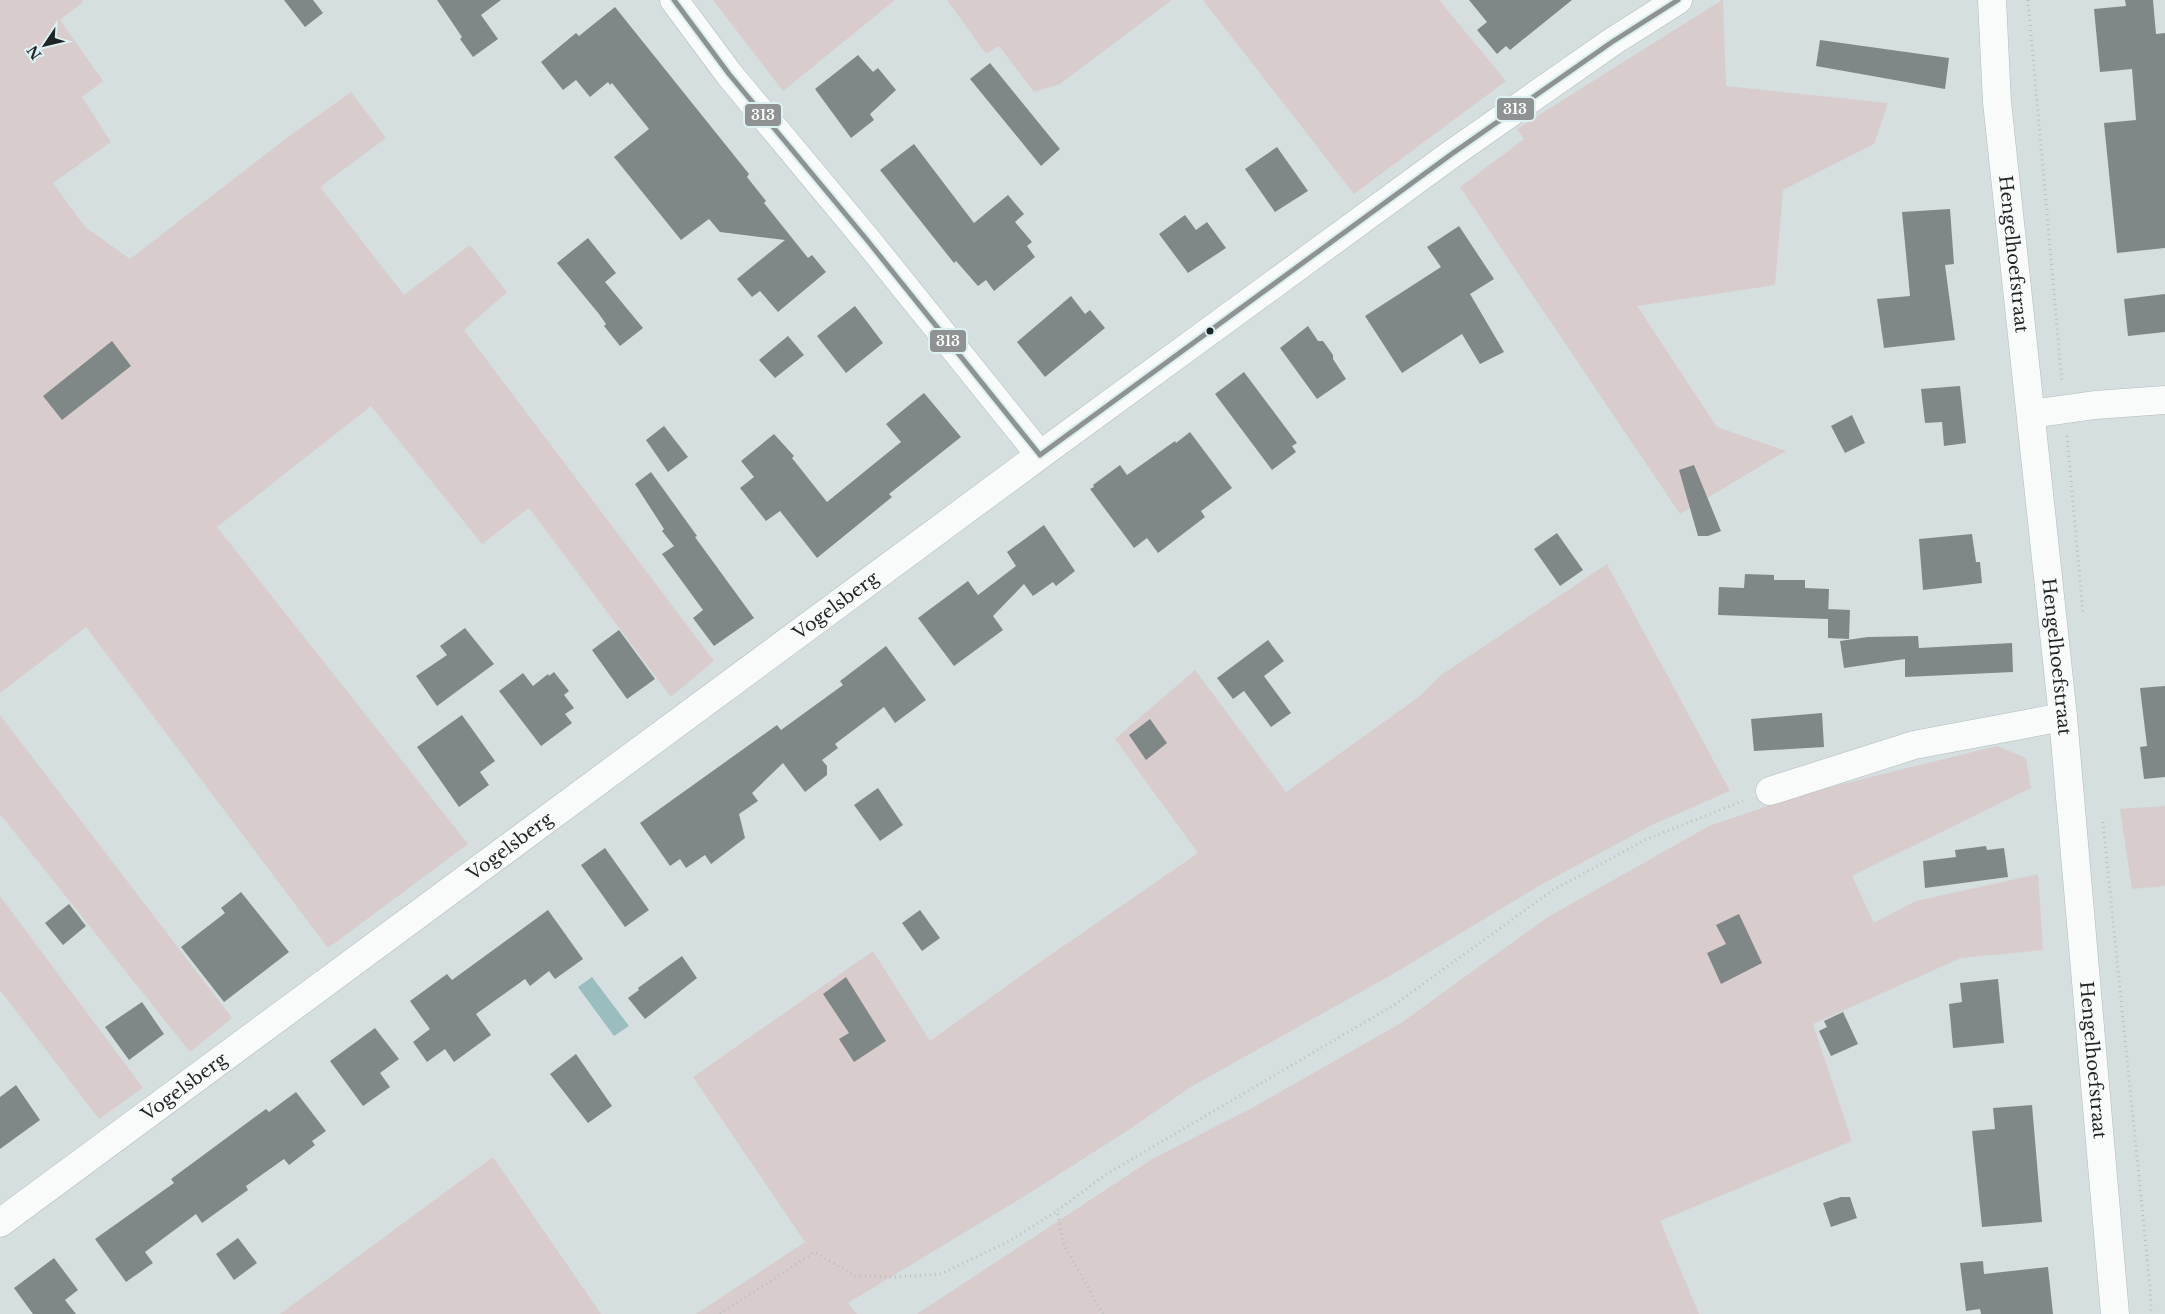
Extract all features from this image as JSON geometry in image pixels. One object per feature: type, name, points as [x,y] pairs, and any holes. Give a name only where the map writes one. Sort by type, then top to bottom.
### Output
[{"type":"street","points":[[674,0],[729,74],[874,248],[1040,455]]},
{"type":"street","name":"Vogelsberg","points":[[0,1223],[1040,455],[1453,153],[1612,42],[1678,0]]},
{"type":"street","name":"Hengelhoefstraat","points":[[1992,0],[1997,102],[2032,414],[2062,717],[2115,1314]]},
{"type":"street","points":[[2032,414],[2096,405],[2165,400]]},
{"type":"street","points":[[1770,791],[1914,745],[2062,717]]},
{"type":"path","points":[[2028,0],[2083,618]]},
{"type":"path","points":[[720,1314],[814,1252],[855,1276],[895,1277],[941,1274],[1011,1240],[1057,1211],[1105,1175],[1394,1005],[1553,890],[1647,839],[1770,791]]},
{"type":"path","points":[[2102,815],[2152,1314]]},
{"type":"path","points":[[1057,1211],[1064,1245],[1103,1314]]},
{"type":"shaded area","points":[[0,0],[82,0],[83,2],[60,20],[103,81],[82,97],[111,142],[53,183],[85,227],[130,259],[284,140],[351,92],[386,138],[320,187],[404,295],[470,245],[507,292],[464,330],[714,661],[671,697],[529,508],[482,544],[371,406],[217,527],[468,844],[328,948],[86,627],[0,693]]},
{"type":"shaded area","points":[[713,0],[895,0],[783,91]]},
{"type":"shaded area","points":[[947,0],[1172,0],[1060,84],[1034,92],[999,46],[986,54]]},
{"type":"shaded area","points":[[1203,0],[1439,0],[1506,81],[1354,194]]},
{"type":"shaded area","points":[[1722,0],[1726,86],[1888,103],[1874,144],[1783,190],[1775,285],[1637,306],[1717,427],[1786,451],[1680,514],[1460,187],[1524,139],[1517,129]]},
{"type":"shaded area","points":[[1607,564],[1730,791],[1654,824],[1544,883],[1393,974],[1189,1088],[1130,1129],[1028,1194],[848,1303],[857,1314],[696,1314],[805,1242],[693,1077],[873,951],[930,1041],[1198,853],[1115,739],[1195,670],[1286,792],[1420,696],[1441,675]]},
{"type":"shaded area","points":[[0,715],[232,1018],[190,1052],[0,814]]},
{"type":"shaded area","points":[[1997,746],[2026,758],[2031,788],[1852,876],[1874,923],[1916,901],[2038,874],[2043,950],[1961,958],[1813,1024],[1852,1141],[1660,1221],[1699,1314],[917,1314],[1154,1158],[1252,1108],[1401,1023],[1548,917],[1709,826],[1806,793]]},
{"type":"shaded area","points":[[2165,806],[2165,886],[2132,889],[2120,809]]},
{"type":"shaded area","points":[[0,896],[143,1088],[99,1119],[0,990]]},
{"type":"shaded area","points":[[493,1157],[601,1314],[280,1314]]},
{"type":"water","points":[[592,977],[629,1026],[614,1036],[578,987]]},
{"type":"building","points":[[284,0],[313,0],[323,13],[305,27]]},
{"type":"building","points":[[437,0],[501,0],[481,15],[498,39],[473,57]]},
{"type":"building","points":[[1469,0],[1572,0],[1510,50],[1506,46],[1497,54],[1477,30],[1487,22]]},
{"type":"building","points":[[2125,0],[2153,0],[2156,34],[2165,33],[2165,248],[2117,253],[2104,123],[2136,120],[2132,69],[2100,72],[2094,9],[2126,6]]},
{"type":"building","points":[[615,7],[749,174],[747,177],[766,201],[764,203],[808,258],[812,255],[826,272],[778,312],[760,291],[752,297],[737,279],[785,240],[720,232],[709,219],[681,240],[614,157],[649,129],[612,83],[610,85],[608,82],[590,97],[576,80],[563,90],[541,62],[576,33],[579,36]]},
{"type":"building","points":[[1820,40],[1949,58],[1945,89],[1816,66]]},
{"type":"building","points":[[858,55],[873,72],[878,68],[896,90],[870,114],[874,120],[851,138],[815,89]]},
{"type":"building","points":[[990,63],[1060,149],[1041,166],[970,79]]},
{"type":"building","points":[[914,144],[974,223],[1008,195],[1024,214],[1015,222],[1032,242],[1027,246],[1035,257],[994,291],[986,280],[978,286],[956,261],[954,263],[880,170]]},
{"type":"building","points":[[1277,147],[1308,191],[1275,212],[1245,169]]},
{"type":"building","points":[[1950,209],[1954,264],[1945,265],[1955,340],[1884,348],[1877,299],[1910,296],[1902,212]]},
{"type":"building","points":[[1185,215],[1196,230],[1207,222],[1226,248],[1188,273],[1159,234]]},
{"type":"building","points":[[1459,226],[1494,279],[1470,294],[1504,352],[1480,364],[1462,334],[1402,373],[1365,316],[1441,267],[1427,247]]},
{"type":"building","points":[[588,238],[616,273],[605,282],[643,328],[620,346],[604,326],[606,324],[599,314],[557,263]]},
{"type":"building","points":[[2165,294],[2165,332],[2128,336],[2124,299]]},
{"type":"building","points":[[1071,296],[1085,314],[1090,310],[1105,328],[1045,377],[1017,342]]},
{"type":"building","points":[[855,306],[883,343],[846,373],[817,336]]},
{"type":"building","points":[[1308,326],[1318,341],[1323,341],[1346,379],[1317,399],[1280,348]]},
{"type":"building","points":[[788,336],[804,355],[775,378],[759,360]]},
{"type":"building","points":[[112,341],[131,366],[62,420],[43,396]]},
{"type":"building","points":[[1244,372],[1297,443],[1292,446],[1296,452],[1272,470],[1215,394]]},
{"type":"building","points":[[1960,386],[1966,443],[1944,446],[1942,422],[1925,423],[1921,389]]},
{"type":"building","points":[[924,393],[961,437],[889,494],[892,497],[817,558],[780,511],[766,521],[740,488],[754,477],[741,461],[774,434],[794,456],[792,458],[827,502],[901,442],[886,424]]},
{"type":"building","points":[[1852,415],[1865,443],[1845,453],[1831,426]]},
{"type":"building","points":[[664,426],[688,457],[668,472],[646,440]]},
{"type":"building","points":[[1190,432],[1232,488],[1201,511],[1205,517],[1158,553],[1147,538],[1134,548],[1090,489],[1120,465],[1127,475]]},
{"type":"building","points":[[1694,465],[1721,531],[1708,536],[1698,536],[1679,470]]},
{"type":"building","points":[[651,472],[697,536],[695,537],[754,618],[714,646],[693,618],[703,610],[662,554],[674,546],[662,531],[664,529],[635,484]]},
{"type":"building","points":[[1044,525],[1075,571],[1056,586],[1053,582],[1033,596],[1024,584],[993,616],[1003,630],[954,666],[918,618],[968,581],[978,595],[1016,566],[1007,552]]},
{"type":"building","points":[[1557,533],[1583,570],[1560,586],[1534,549]]},
{"type":"building","points":[[1972,534],[1976,562],[1980,562],[1982,583],[1923,590],[1919,539]]},
{"type":"building","points":[[1745,574],[1774,575],[1774,580],[1805,580],[1805,588],[1829,589],[1828,619],[1718,615],[1719,587],[1744,588]]},
{"type":"building","points":[[1828,609],[1850,610],[1849,639],[1828,638]]},
{"type":"building","points":[[465,628],[494,664],[437,706],[416,676],[447,655],[440,646]]},
{"type":"building","points":[[619,630],[655,679],[627,699],[592,650]]},
{"type":"building","points":[[1918,636],[1919,648],[2012,643],[2013,672],[1905,677],[1905,659],[1844,668],[1840,641],[1868,637]]},
{"type":"building","points":[[1268,640],[1284,661],[1264,676],[1291,713],[1271,727],[1244,691],[1233,699],[1217,678]]},
{"type":"building","points":[[886,646],[926,700],[895,723],[884,707],[835,744],[838,748],[822,760],[827,766],[827,775],[805,792],[783,763],[752,793],[758,801],[739,814],[745,838],[711,864],[705,855],[686,868],[680,859],[670,866],[640,823],[777,725],[781,730],[843,685],[840,681]]},
{"type":"building","points":[[554,672],[569,691],[564,695],[574,708],[565,714],[572,723],[541,746],[499,691],[523,673],[533,686],[548,674],[549,676]]},
{"type":"building","points":[[2165,686],[2165,777],[2144,779],[2140,747],[2147,746],[2140,688]]},
{"type":"building","points":[[1822,713],[1824,747],[1754,751],[1751,719]]},
{"type":"building","points":[[462,715],[495,761],[480,772],[489,785],[459,807],[417,747]]},
{"type":"building","points":[[1150,719],[1167,743],[1146,760],[1129,735]]},
{"type":"building","points":[[878,788],[903,825],[880,841],[854,805]]},
{"type":"building","points":[[1986,846],[1987,850],[2004,848],[2008,877],[1925,888],[1923,861],[1956,857],[1955,850]]},
{"type":"building","points":[[605,848],[649,910],[625,927],[581,865]]},
{"type":"building","points":[[241,892],[289,952],[224,1002],[181,947],[225,913],[221,908]]},
{"type":"building","points":[[69,904],[86,926],[63,945],[45,923]]},
{"type":"building","points":[[548,910],[583,959],[555,979],[549,971],[530,986],[525,979],[476,1014],[491,1035],[454,1062],[445,1049],[427,1062],[413,1042],[430,1029],[410,1001],[447,974],[452,980]]},
{"type":"building","points":[[920,910],[940,938],[922,951],[902,923]]},
{"type":"building","points":[[1739,914],[1762,963],[1721,984],[1707,953],[1726,944],[1716,925]]},
{"type":"building","points":[[682,956],[697,978],[645,1019],[628,998],[639,990],[638,988]]},
{"type":"building","points":[[846,977],[886,1041],[854,1062],[839,1039],[849,1033],[823,994]]},
{"type":"building","points":[[1998,979],[2004,1043],[1953,1048],[1949,1004],[1962,1002],[1960,983]]},
{"type":"building","points":[[142,1002],[164,1034],[129,1060],[105,1027]]},
{"type":"building","points":[[1843,1012],[1858,1044],[1831,1056],[1819,1031],[1827,1027],[1824,1021]]},
{"type":"building","points":[[375,1028],[399,1059],[380,1073],[390,1087],[363,1106],[330,1061]]},
{"type":"building","points":[[576,1054],[612,1106],[588,1123],[550,1074]]},
{"type":"building","points":[[16,1085],[40,1120],[0,1149],[0,1097]]},
{"type":"building","points":[[296,1092],[326,1131],[312,1141],[315,1145],[289,1165],[284,1159],[246,1186],[248,1190],[202,1223],[196,1214],[145,1252],[153,1263],[126,1282],[95,1239],[174,1183],[171,1179],[266,1109],[269,1112]]},
{"type":"building","points":[[2032,1105],[2042,1222],[1982,1227],[1972,1131],[1995,1129],[1993,1108]]},
{"type":"building","points":[[1841,1197],[1850,1197],[1857,1218],[1831,1227],[1823,1203]]},
{"type":"building","points":[[238,1238],[257,1263],[234,1280],[216,1254]]},
{"type":"building","points":[[54,1258],[78,1290],[65,1300],[76,1314],[33,1314],[14,1288]]},
{"type":"building","points":[[1983,1261],[1984,1274],[2048,1267],[2053,1314],[1981,1314],[1980,1309],[1966,1311],[1960,1263]]},
{"type":"transit line","name":"313","points":[[674,0],[729,74],[867,240],[1040,455]]},
{"type":"transit line","name":"313","points":[[1040,455],[1453,153],[1612,42],[1678,0]]}]
